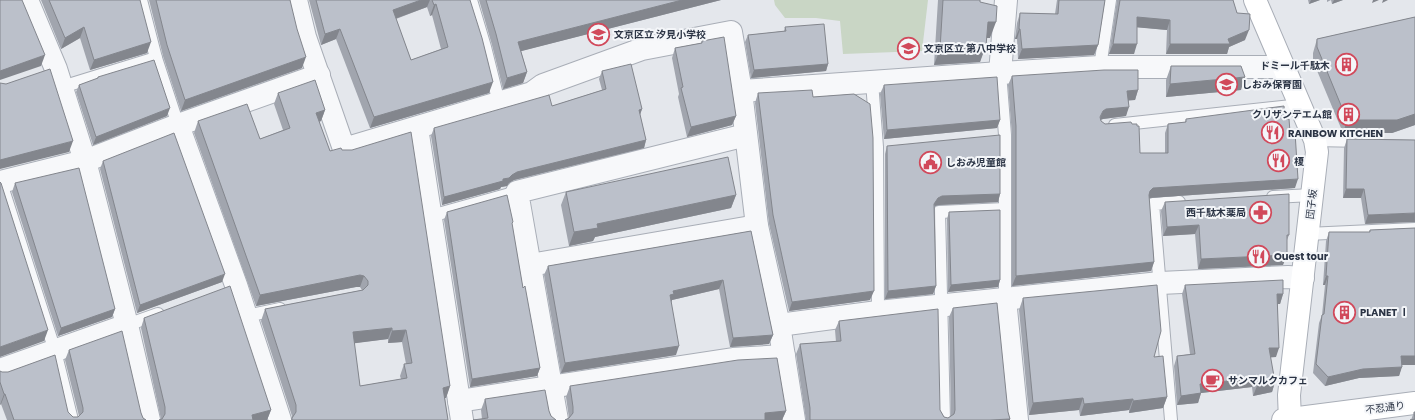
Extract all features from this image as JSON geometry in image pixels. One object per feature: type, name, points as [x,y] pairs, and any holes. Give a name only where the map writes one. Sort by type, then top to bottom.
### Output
[{"type":"main road","name":"団子坂","points":[[1255,0],[1301,105],[1315,140],[1317,152],[1288,420]]},
{"type":"main road","name":"不忍通り","points":[[1288,420],[1415,403]]},
{"type":"street","points":[[27,0],[53,77],[85,161],[127,325],[149,420]]},
{"type":"street","points":[[296,0],[305,37],[344,149],[532,93],[543,85],[642,49],[731,32],[741,91],[757,226],[779,325],[794,420]]},
{"type":"street","points":[[1000,73],[1006,0]]},
{"type":"street","points":[[741,91],[1100,67],[1284,66]]},
{"type":"street","points":[[0,182],[85,161],[178,125],[319,75]]},
{"type":"street","points":[[178,125],[229,288],[246,316],[280,420]]},
{"type":"street","points":[[418,128],[460,410],[551,387],[733,359],[784,356]]},
{"type":"street","points":[[557,420],[517,192],[746,135]]},
{"type":"street","points":[[530,265],[757,226]]},
{"type":"street","points":[[779,325],[878,312],[1160,283],[1288,277],[1303,278]]},
{"type":"street","points":[[1005,299],[1017,420]]},
{"type":"street","points":[[0,370],[127,325]]},
{"type":"lane","points":[[141,0],[156,58],[178,125]]},
{"type":"lane","points":[[471,0],[500,103]]},
{"type":"lane","points":[[1100,67],[1110,0]]},
{"type":"lane","points":[[53,77],[156,58]]},
{"type":"lane","points":[[1000,73],[1005,135],[1005,299]]},
{"type":"lane","points":[[872,82],[876,147],[878,312]]},
{"type":"lane","points":[[1104,126],[1301,105]]},
{"type":"lane","points":[[990,137],[1005,135]]},
{"type":"lane","points":[[1315,140],[1377,142]]},
{"type":"lane","points":[[876,147],[892,145]]},
{"type":"lane","points":[[0,182],[56,351],[72,420]]},
{"type":"lane","points":[[431,216],[517,192]]},
{"type":"lane","points":[[1260,198],[1312,195]]},
{"type":"lane","points":[[1171,420],[1153,204],[1191,202]]},
{"type":"lane","points":[[944,420],[938,212],[1005,209]]},
{"type":"lane","points":[[1307,234],[1415,229]]},
{"type":"lane","points":[[246,316],[290,307]]},
{"type":"lane","points":[[127,325],[171,309]]},
{"type":"green space","points":[[774,0],[928,0],[922,51],[843,54],[840,21],[816,18],[785,18],[775,5]]},
{"type":"building","points":[[0,0],[22,0],[45,55],[0,71]]},
{"type":"building","points":[[49,0],[140,0],[151,42],[94,60],[84,27],[65,38]]},
{"type":"building","points":[[156,0],[290,0],[306,57],[185,100],[167,45]]},
{"type":"building","points":[[316,0],[421,0],[393,10],[411,60],[448,47],[436,4],[434,5],[432,0],[470,0],[482,38],[493,82],[374,117],[340,29],[325,34]]},
{"type":"building","points":[[486,0],[682,0],[518,42],[527,72],[507,78]]},
{"type":"building","points":[[943,0],[980,0],[980,2],[997,6],[996,22],[988,22],[986,46],[940,49]]},
{"type":"building","points":[[1059,0],[1105,0],[1098,45],[1022,49],[1019,29],[1020,13],[1058,14]]},
{"type":"building","points":[[1120,0],[1233,0],[1237,13],[1250,14],[1249,30],[1228,39],[1230,44],[1170,44],[1170,20],[1137,17],[1137,44],[1113,44]]},
{"type":"building","points":[[1415,17],[1415,114],[1397,120],[1347,120],[1317,47],[1317,39]]},
{"type":"building","points":[[824,24],[828,64],[754,70],[748,35],[786,31],[785,27]]},
{"type":"building","points":[[724,37],[736,116],[691,127],[681,88],[683,87],[675,48]]},
{"type":"building","points":[[154,60],[170,108],[96,137],[79,85],[98,77]]},
{"type":"building","points":[[631,64],[642,109],[639,110],[646,140],[517,172],[509,178],[503,179],[503,181],[444,197],[434,128],[549,95],[552,106],[606,89],[602,71]]},
{"type":"building","points":[[1171,66],[1241,66],[1245,77],[1170,84]]},
{"type":"building","points":[[50,69],[73,141],[0,160],[0,83],[6,84]]},
{"type":"building","points":[[1104,70],[1138,70],[1138,90],[1127,91],[1129,107],[1106,109],[1100,117],[1101,121],[1105,124],[1131,122],[1132,124],[1137,124],[1137,126],[1139,126],[1140,153],[1168,153],[1168,124],[1186,122],[1186,119],[1284,106],[1285,119],[1289,119],[1290,132],[1295,132],[1298,179],[1153,188],[1149,195],[1154,262],[1016,276],[1016,126],[1012,76]]},
{"type":"building","points":[[997,77],[1000,120],[887,130],[884,85]]},
{"type":"building","points":[[315,80],[325,110],[316,113],[330,151],[341,148],[342,150],[352,150],[411,132],[450,386],[443,388],[448,420],[292,420],[296,412],[296,405],[265,309],[363,290],[368,285],[368,281],[364,276],[360,275],[260,295],[198,121],[247,104],[260,139],[290,128],[278,93]],"holes":[[[392,328],[392,331],[406,330],[412,363],[404,364],[407,378],[360,386],[353,332]]]},
{"type":"building","points":[[812,90],[813,97],[854,94],[870,104],[873,138],[874,291],[792,302],[773,215],[758,93]]},
{"type":"building","points":[[174,133],[225,274],[140,305],[103,161]]},
{"type":"building","points":[[1000,135],[1000,194],[942,196],[938,198],[934,204],[936,286],[888,291],[887,146]]},
{"type":"building","points":[[1347,139],[1415,140],[1415,213],[1368,215],[1364,189],[1346,189]]},
{"type":"building","points":[[728,157],[736,195],[597,224],[598,228],[574,232],[566,192]]},
{"type":"building","points":[[79,168],[115,309],[61,328],[15,183]]},
{"type":"building","points":[[0,182],[48,330],[0,347]]},
{"type":"building","points":[[1289,194],[1289,235],[1287,235],[1287,255],[1201,259],[1199,225],[1167,227],[1165,202]]},
{"type":"building","points":[[507,195],[513,222],[523,288],[525,286],[540,368],[472,379],[447,212]]},
{"type":"building","points":[[1000,210],[1000,280],[951,285],[949,212]]},
{"type":"building","points":[[1415,228],[1415,356],[1401,356],[1402,367],[1363,369],[1328,377],[1316,364],[1328,276],[1326,276],[1329,232],[1370,232],[1370,230]]},
{"type":"building","points":[[751,231],[773,335],[733,338],[723,280],[673,291],[674,294],[670,295],[679,346],[565,363],[548,266]]},
{"type":"building","points":[[1283,280],[1283,294],[1277,294],[1279,348],[1269,348],[1275,382],[1257,386],[1255,378],[1200,384],[1201,393],[1181,396],[1177,356],[1195,354],[1185,285]]},
{"type":"building","points":[[1157,285],[1161,331],[1154,357],[1163,356],[1167,397],[1084,404],[1083,398],[1033,403],[1023,298]]},
{"type":"building","points":[[230,286],[271,410],[252,415],[253,420],[159,420],[162,419],[165,414],[165,407],[144,318]]},
{"type":"building","points":[[997,303],[1008,412],[1010,419],[810,420],[810,408],[800,344],[841,341],[839,321],[938,309],[940,410],[944,417],[948,418],[954,414],[955,410],[953,308]]},
{"type":"building","points":[[122,331],[141,413],[143,418],[146,420],[14,420],[0,382],[0,371],[8,372],[55,355],[68,412],[73,417],[78,417],[83,412],[83,408],[69,350]]},
{"type":"building","points":[[777,358],[786,411],[765,413],[765,420],[565,420],[573,413],[570,386],[738,360]]},
{"type":"building","points":[[545,390],[549,411],[551,416],[556,420],[473,420],[488,418],[485,399]]},
{"type":"place","name":"文京区立 汐見小学校","points":[[598,34]]},
{"type":"place","name":"文京区立 第八中学校","points":[[909,48]]},
{"type":"place","name":"ドミール千駄木","points":[[1346,65]]},
{"type":"place","name":"しおみ保育園","points":[[1226,84]]},
{"type":"place","name":"クリザンテエム館","points":[[1348,114]]},
{"type":"place","name":"RAINBOW KITCHEN","points":[[1272,133]]},
{"type":"place","name":"榎","points":[[1279,161]]},
{"type":"place","name":"しおみ児童館","points":[[931,162]]},
{"type":"place","name":"西千駄木薬局","points":[[1261,212]]},
{"type":"place","name":"Ouest tour","points":[[1258,256]]},
{"type":"place","name":"PLANET Ⅰ","points":[[1344,312]]},
{"type":"place","name":"サンマルクカフェ","points":[[1212,380]]}]
